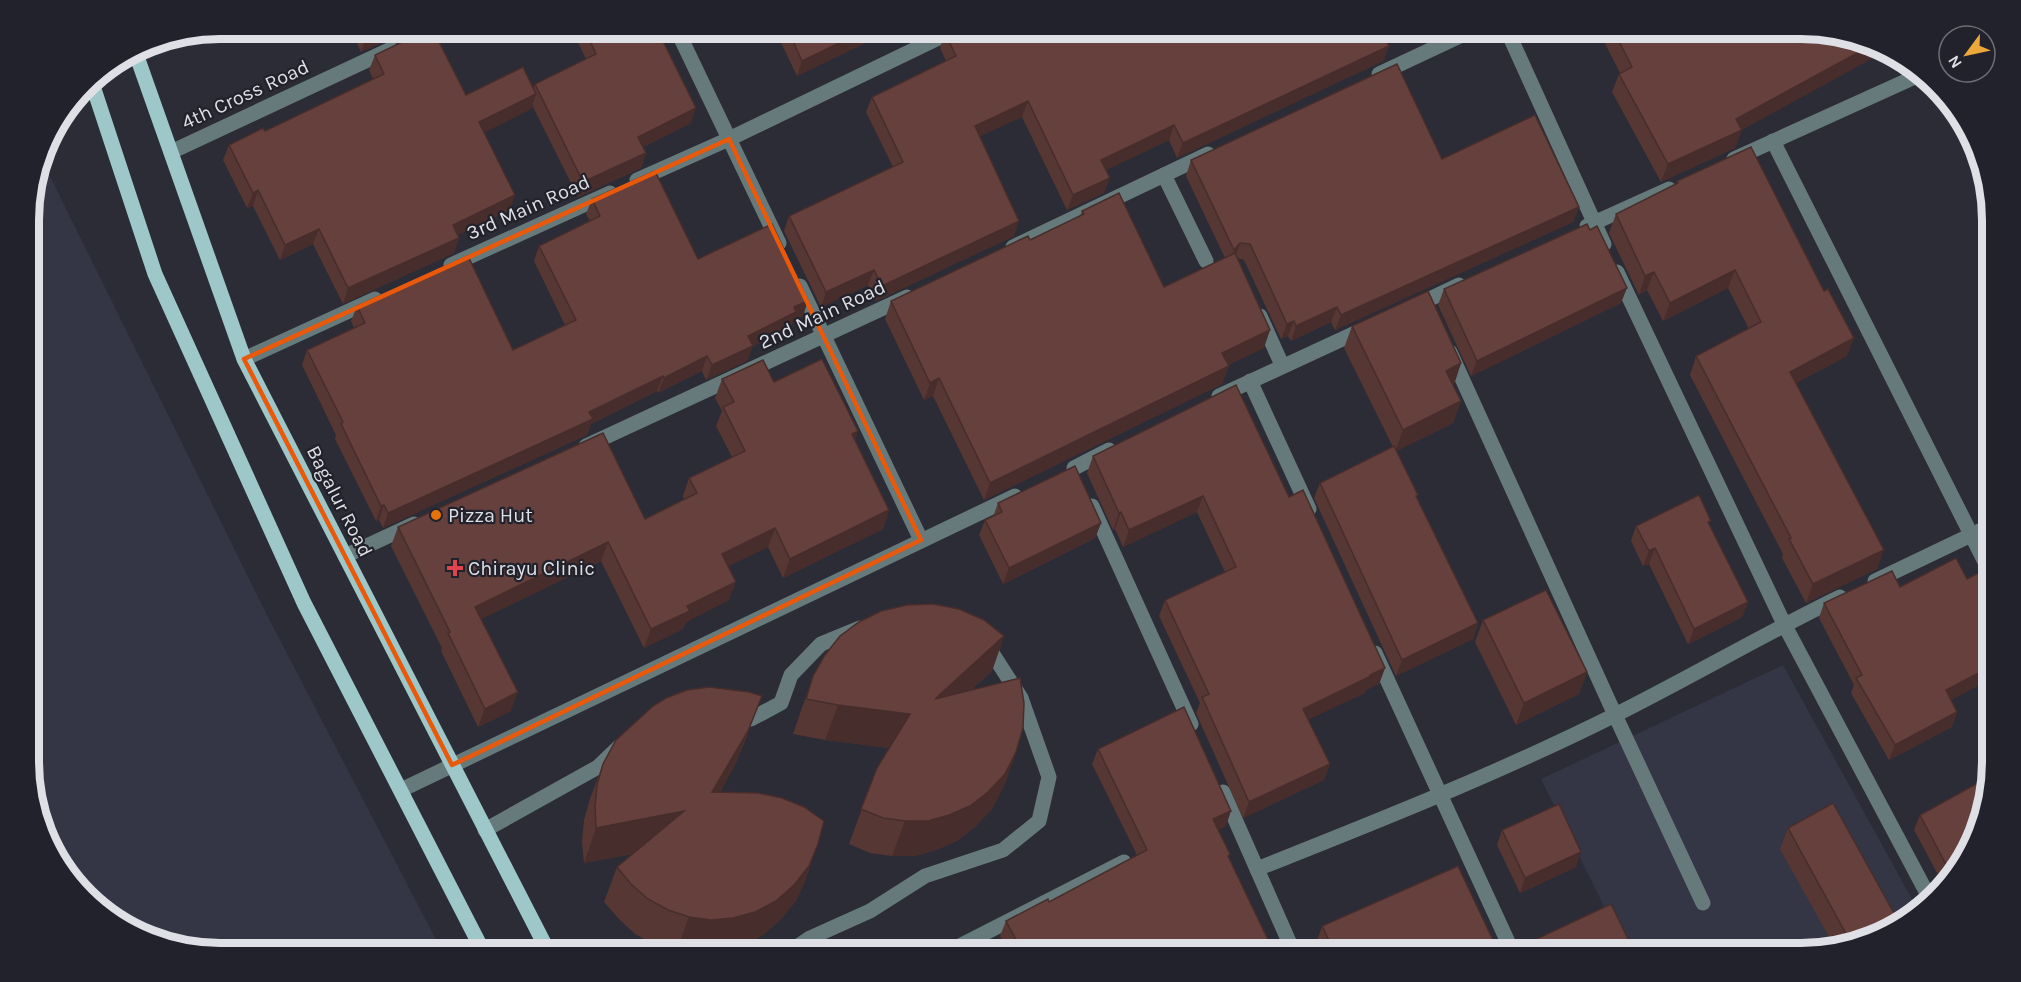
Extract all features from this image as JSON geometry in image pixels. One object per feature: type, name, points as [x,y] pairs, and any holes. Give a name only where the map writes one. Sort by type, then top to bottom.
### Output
[{"type":"main road","name":"Bagalur Road","points":[[138,59],[244,359],[544,943]]},
{"type":"main road","points":[[94,90],[155,274],[304,603],[479,943]]},
{"type":"street","points":[[681,39],[784,253]]},
{"type":"street","name":"3rd Main Road","points":[[438,271],[729,139],[936,39]]},
{"type":"street","points":[[1369,79],[1454,39]]},
{"type":"street","points":[[1511,39],[1594,223],[1785,624],[1926,892]]},
{"type":"street","name":"4th Cross Road","points":[[171,152],[404,43]]},
{"type":"street","points":[[1721,165],[1913,78]]},
{"type":"street","points":[[1773,141],[1982,556]]},
{"type":"street","points":[[994,256],[1218,149]]},
{"type":"street","points":[[1164,175],[1206,261]]},
{"type":"street","points":[[1573,233],[1678,184]]},
{"type":"street","points":[[794,274],[921,540]]},
{"type":"street","points":[[1395,314],[1429,306],[1468,281]]},
{"type":"street","name":"2nd Main Road","points":[[573,451],[920,291]]},
{"type":"street","points":[[244,359],[384,295]]},
{"type":"street","points":[[1256,306],[1282,365]]},
{"type":"street","points":[[1209,402],[1282,365],[1375,324]]},
{"type":"street","points":[[1441,333],[1703,903]]},
{"type":"street","points":[[1250,381],[1314,519]]},
{"type":"street","points":[[1126,442],[1075,477],[1199,740]]},
{"type":"street","points":[[401,790],[1033,487]]},
{"type":"street","points":[[345,556],[432,516]]},
{"type":"street","points":[[1257,869],[1441,796],[1615,715],[1785,624],[1982,529]]},
{"type":"street","points":[[718,715],[751,719],[782,703],[792,675],[821,644],[877,621]]},
{"type":"street","points":[[803,943],[870,911],[925,876],[1003,850],[1039,821],[1049,777],[1021,698],[982,639],[972,635]]},
{"type":"street","points":[[1367,637],[1508,943]]},
{"type":"street","points":[[485,830],[598,767],[629,738]]},
{"type":"street","points":[[1219,784],[1290,943]]},
{"type":"street","points":[[966,943],[1124,862]]},
{"type":"highlighted area","points":[[729,139],[921,540],[452,765],[244,359]]},
{"type":"shaded area","points":[[47,170],[267,615],[438,943],[208,943],[185,940],[140,924],[119,913],[92,890],[63,853],[45,809],[39,762],[39,208]]},
{"type":"shaded area","points":[[1783,665],[1914,903],[1902,913],[1881,924],[1836,940],[1813,943],[1622,943],[1541,779]]},
{"type":"building","points":[[409,39],[438,39],[466,95],[523,67],[536,94],[479,122],[515,195],[453,225],[459,238],[348,288],[319,229],[285,245],[258,190],[253,193],[229,145],[263,128],[265,131],[384,74],[375,55]]},
{"type":"building","points":[[589,39],[662,39],[696,108],[638,137],[646,153],[583,182],[535,84],[596,54]]},
{"type":"building","points":[[792,39],[847,39],[802,61]]},
{"type":"building","points":[[948,39],[1386,39],[1389,46],[1183,143],[1174,125],[1101,160],[1110,178],[1073,195],[1028,101],[975,126],[1019,221],[882,286],[874,270],[826,292],[789,216],[903,162],[872,97],[956,56]]},
{"type":"building","points":[[1618,39],[1801,39],[1836,42],[1862,50],[1736,119],[1742,130],[1668,164],[1619,74],[1632,67]]},
{"type":"building","points":[[1397,64],[1442,159],[1535,115],[1579,207],[1341,315],[1337,307],[1296,326],[1294,321],[1287,324],[1250,244],[1240,243],[1234,250],[1191,160]]},
{"type":"building","points":[[1751,147],[1824,291],[1828,289],[1854,338],[1790,372],[1884,550],[1813,584],[1696,356],[1761,322],[1735,270],[1670,303],[1654,272],[1645,276],[1616,214],[1678,183],[1677,181]]},
{"type":"building","points":[[655,171],[698,259],[772,224],[808,301],[794,307],[796,312],[748,336],[753,346],[712,365],[707,356],[664,378],[663,376],[589,412],[593,419],[388,513],[384,505],[381,506],[307,350],[365,323],[357,306],[468,256],[513,350],[576,320],[539,246],[600,216],[592,199]]},
{"type":"building","points":[[1119,193],[1164,287],[1235,253],[1270,330],[1222,353],[1229,366],[990,483],[939,378],[930,383],[891,301],[1028,236],[1030,240],[1084,214],[1082,211]]},
{"type":"building","points":[[1587,224],[1590,230],[1597,226],[1627,288],[1477,361],[1444,289]]},
{"type":"building","points":[[1428,291],[1461,363],[1446,371],[1461,401],[1403,430],[1352,326]]},
{"type":"building","points":[[822,359],[858,431],[852,434],[889,510],[790,559],[775,528],[722,554],[736,582],[687,606],[690,611],[651,629],[608,542],[475,607],[518,692],[485,709],[398,527],[603,433],[645,519],[697,493],[689,478],[745,451],[723,407],[734,402],[722,379],[763,360],[774,382]]},
{"type":"building","points":[[1236,385],[1289,497],[1303,490],[1385,668],[1303,709],[1330,764],[1249,802],[1202,697],[1209,694],[1165,600],[1236,567],[1203,496],[1129,530],[1093,456]]},
{"type":"building","points":[[1394,446],[1478,623],[1402,660],[1320,483]]},
{"type":"building","points":[[1075,466],[1101,523],[1009,568],[985,520],[1002,512],[998,503]]},
{"type":"building","points":[[1699,495],[1711,521],[1708,522],[1748,602],[1694,629],[1655,548],[1649,551],[1636,526]]},
{"type":"building","points":[[1956,558],[1967,579],[1982,571],[1982,671],[1946,690],[1957,712],[1895,745],[1856,678],[1862,675],[1824,603],[1892,571],[1900,587]]},
{"type":"building","points":[[1546,590],[1587,672],[1524,703],[1483,620]]},
{"type":"building","points":[[933,604],[959,609],[984,620],[1004,636],[935,699],[1020,678],[1024,703],[1023,728],[1016,752],[1005,774],[988,792],[970,806],[928,821],[883,818],[861,809],[877,768],[910,714],[806,699],[813,676],[825,655],[840,636],[859,622],[881,611],[907,605]]},
{"type":"building","points":[[709,687],[762,696],[748,731],[712,792],[758,793],[782,798],[804,807],[824,821],[809,866],[794,885],[776,901],[755,912],[733,918],[711,920],[689,917],[668,910],[648,899],[617,867],[684,811],[596,828],[595,807],[597,785],[603,764],[616,740],[653,706],[666,698],[687,690]]},
{"type":"building","points":[[1184,707],[1231,811],[1213,819],[1270,943],[1018,943],[1006,921],[1048,899],[1049,902],[1147,850],[1098,749]]},
{"type":"building","points":[[1980,782],[1972,820],[1963,842],[1948,868],[1920,815]]},
{"type":"building","points":[[1833,803],[1896,916],[1848,936],[1788,828]]},
{"type":"building","points":[[1559,804],[1581,852],[1525,878],[1502,830]]},
{"type":"building","points":[[1458,866],[1494,943],[1330,943],[1322,926]]},
{"type":"building","points":[[1611,904],[1630,943],[1528,943]]},
{"type":"place","name":"Pizza Hut","points":[[436,515]]},
{"type":"place","name":"Chirayu Clinic","points":[[455,568]]}]
